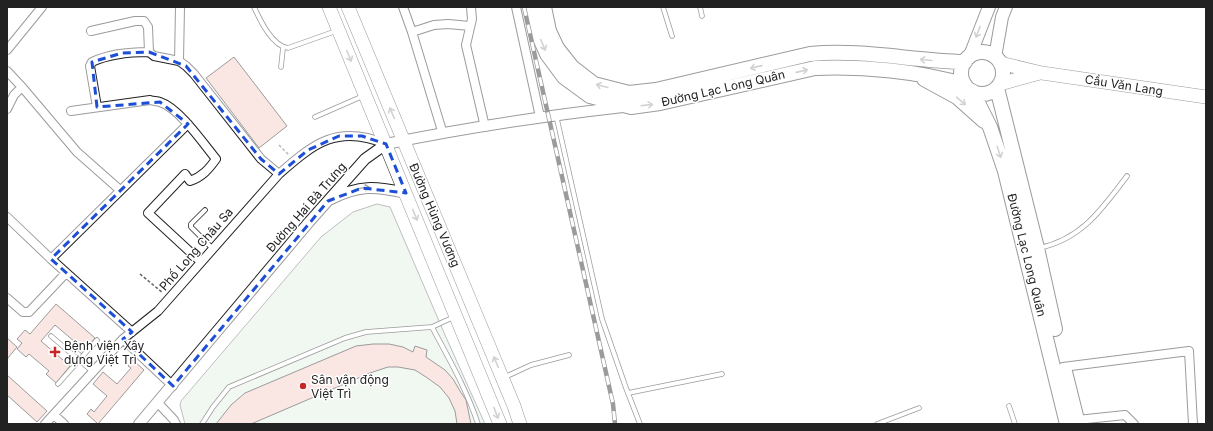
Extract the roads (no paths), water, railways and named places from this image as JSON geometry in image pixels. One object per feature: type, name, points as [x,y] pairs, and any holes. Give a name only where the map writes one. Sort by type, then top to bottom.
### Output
[{"type":"highway","name":"Đường Lạc Long Quân","points":[[532,7],[538,34],[546,54],[564,76],[590,96],[606,100],[630,100],[660,103],[815,68],[836,67],[861,68],[943,78],[969,88],[990,126],[1005,171],[1047,319],[1074,423]]},
{"type":"highway","name":"Đường Lạc Long Quân","points":[[544,7],[549,31],[557,48],[572,67],[594,84],[630,100],[656,90],[818,53],[839,52],[945,62],[967,60]]},
{"type":"highway","points":[[982,53],[989,54],[998,60],[1003,73],[999,86],[985,94],[978,94],[969,88],[962,74],[967,60],[975,54],[982,53]]},
{"type":"highway","points":[[915,74],[957,97],[990,126]]},
{"type":"highway","name":"Đường Lạc Long Quân","points":[[999,86],[1037,248],[1047,319],[1064,367],[1074,423]]},
{"type":"main road","name":"Đường Hùng Vương","points":[[328,7],[386,144],[500,424]]},
{"type":"main road","name":"Đường Hùng Vương","points":[[348,7],[503,378],[520,424]]},
{"type":"main road","points":[[967,60],[989,7]]},
{"type":"main road","points":[[998,60],[1002,17],[1006,7]]},
{"type":"main road","name":"Cầu Văn Lang","points":[[998,60],[1042,73],[1206,98]]},
{"type":"main road","points":[[999,86],[1042,73]]},
{"type":"street","points":[[7,50],[42,7]]},
{"type":"street","points":[[179,61],[180,7]]},
{"type":"street","points":[[403,7],[443,134]]},
{"type":"street","points":[[471,7],[472,19],[466,45],[485,127]]},
{"type":"street","points":[[516,7],[540,117]]},
{"type":"street","points":[[91,31],[135,21],[144,21],[148,26],[149,52]]},
{"type":"street","points":[[412,32],[434,25],[448,24],[470,26]]},
{"type":"street","points":[[97,107],[90,66],[92,62],[122,53],[149,52],[154,56],[179,61],[194,74],[261,159],[279,174]]},
{"type":"street","points":[[7,71],[77,152],[120,190]]},
{"type":"street","points":[[7,109],[14,95],[22,87]]},
{"type":"street","points":[[71,111],[150,100],[160,102],[176,113],[188,124],[216,159],[208,169],[197,178],[190,181],[185,174],[148,213],[201,262]]},
{"type":"street","name":"Đường Hai Bà Trưng","points":[[556,115],[606,100]]},
{"type":"street","name":"Đường Hai Bà Trưng","points":[[140,424],[328,201],[365,159],[386,144],[556,115],[630,100]]},
{"type":"street","points":[[51,259],[188,124]]},
{"type":"street","name":"Phố Long Châu Sa","points":[[45,424],[123,340],[154,315],[279,174],[294,160],[312,148],[339,136],[362,136],[386,144]]},
{"type":"street","points":[[328,201],[347,192],[362,188],[382,188],[406,193]]},
{"type":"street","points":[[7,217],[66,273],[132,332]]},
{"type":"street","points":[[7,298],[23,312],[29,312],[66,273]]},
{"type":"street","points":[[123,340],[173,386]]},
{"type":"street","points":[[1064,367],[1189,351],[1194,424]]},
{"type":"street","points":[[158,402],[176,424]]},
{"type":"street","points":[[54,415],[64,424]]},
{"type":"street","points":[[1074,423],[1125,415],[1134,424]]},
{"type":"lane","points":[[254,7],[265,28],[283,48],[281,67]]},
{"type":"lane","points":[[663,7],[672,36]]},
{"type":"lane","points":[[700,7],[702,16]]},
{"type":"lane","points":[[283,48],[288,48],[338,30]]},
{"type":"lane","points":[[314,117],[365,95]]},
{"type":"lane","points":[[556,115],[602,319],[640,424]]},
{"type":"lane","points":[[1037,248],[1061,242],[1074,234],[1097,214],[1127,176]]},
{"type":"lane","points":[[205,210],[191,224],[191,227],[213,249]]},
{"type":"lane","points":[[202,424],[229,387],[345,338],[366,332],[432,327],[456,316]]},
{"type":"lane","points":[[432,327],[454,367],[475,413],[478,424]]},
{"type":"lane","points":[[52,336],[93,372]]},
{"type":"lane","points":[[58,384],[97,340]]},
{"type":"lane","points":[[503,378],[531,365],[569,354]]},
{"type":"lane","points":[[628,393],[722,374]]},
{"type":"lane","points":[[1008,406],[1015,424]]},
{"type":"lane","points":[[877,424],[919,408]]},
{"type":"railway","points":[[524,7],[613,404],[615,424]]},
{"type":"place","name":"Bệnh viện Xây dựng Việt Trì","points":[[55,352]]},
{"type":"place","name":"Sân vận động Việt Trì","points":[[303,386]]}]
